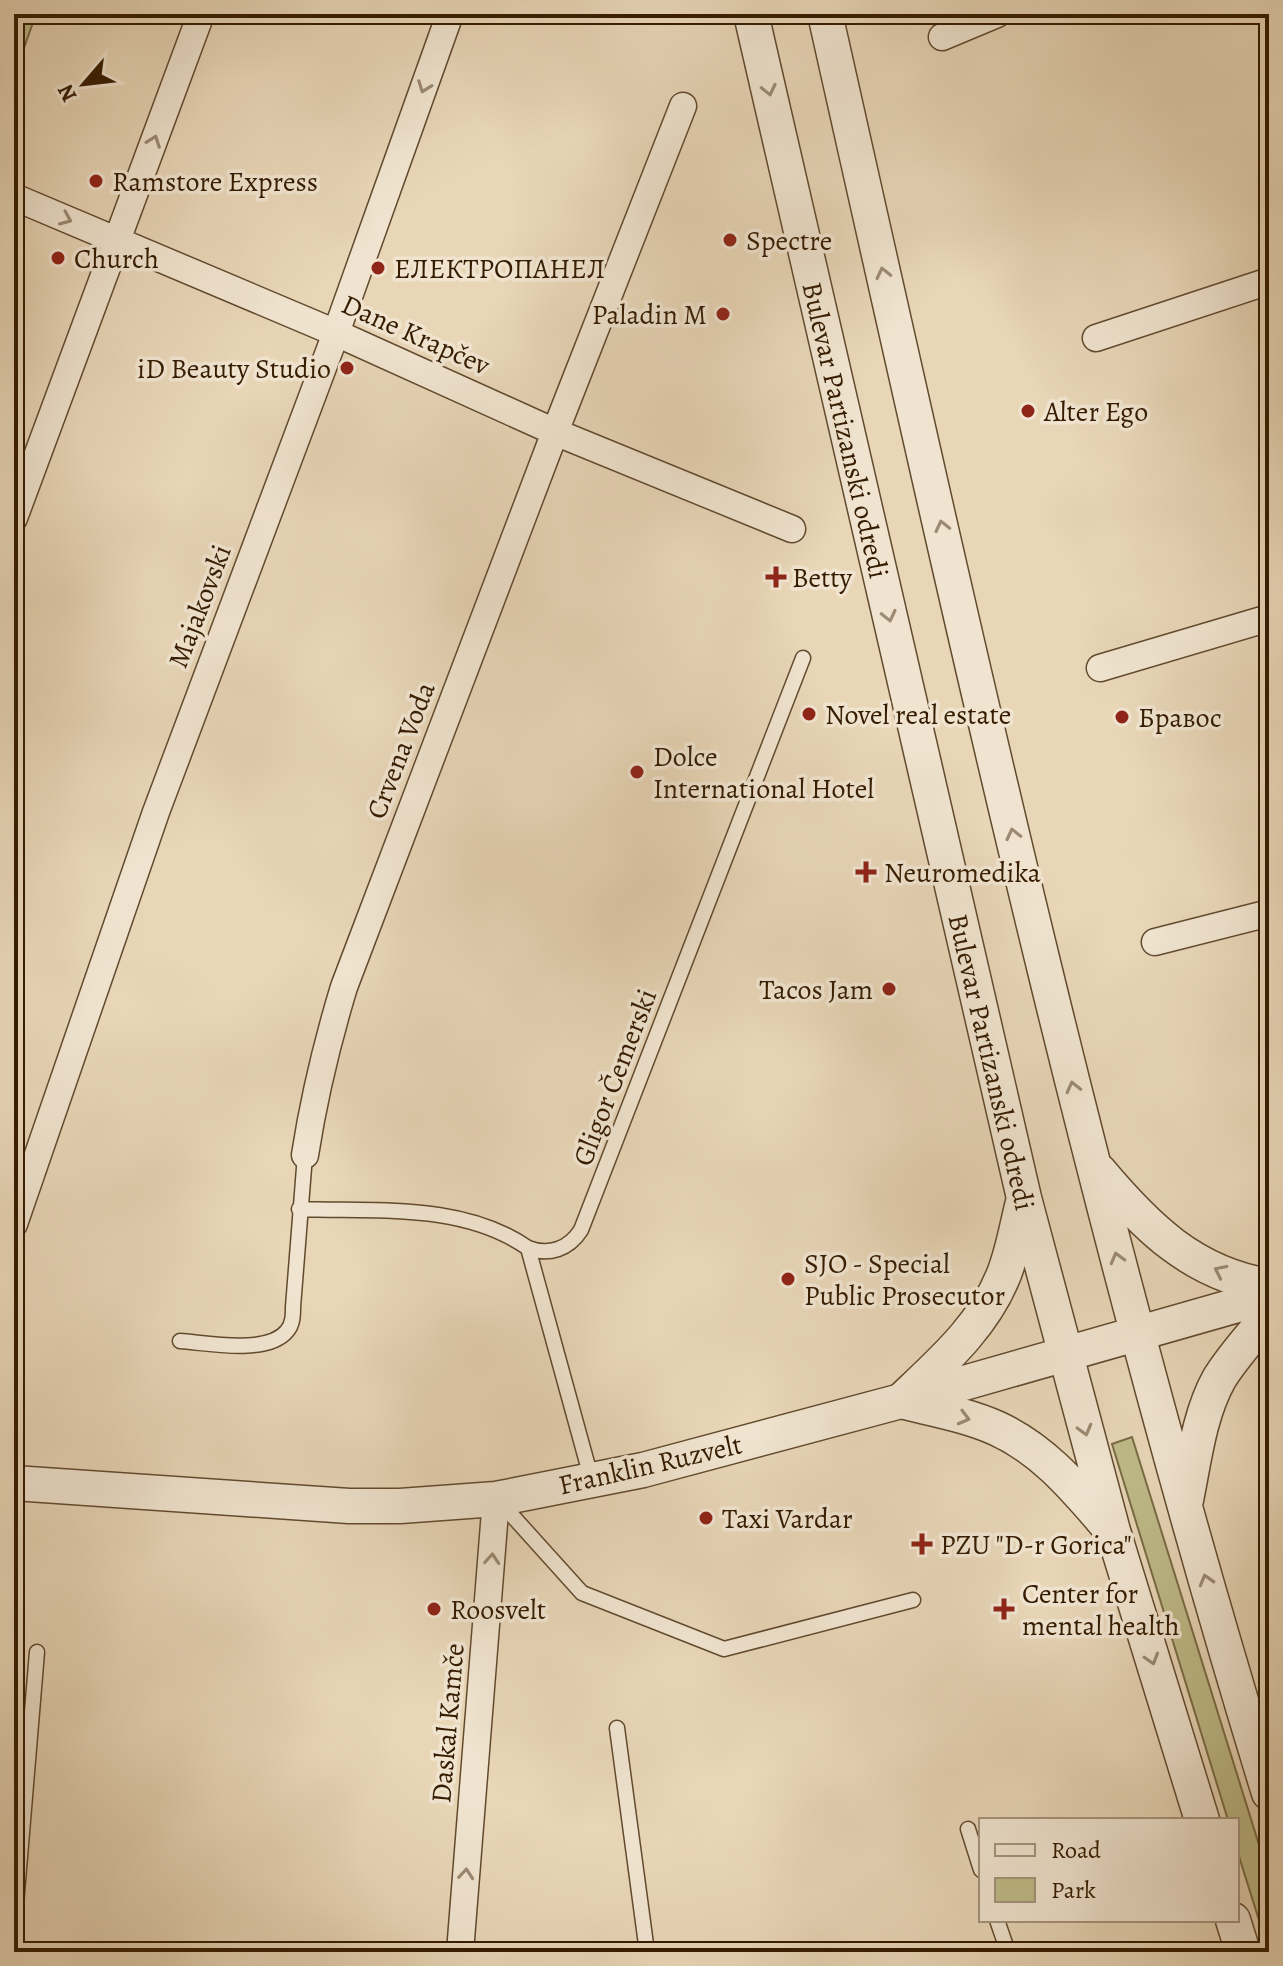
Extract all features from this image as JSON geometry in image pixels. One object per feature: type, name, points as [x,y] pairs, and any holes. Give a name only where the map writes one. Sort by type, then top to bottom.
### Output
[{"type":"street","points":[[14,518],[201,14]]},
{"type":"street","name":"Majakovski","points":[[14,1224],[156,812],[336,333],[450,14]]},
{"type":"street","name":"Bulevar Partizanski odredi","points":[[751,14],[1024,1198],[1113,1531],[1201,1818]]},
{"type":"street","points":[[825,14],[1059,1031],[1185,1509],[1269,1793]]},
{"type":"street","points":[[942,37],[997,14]]},
{"type":"street","name":"Crvena Voda","points":[[305,1155],[313,1099],[344,987],[683,106]]},
{"type":"street","name":"Dane Krapčev","points":[[14,197],[336,333],[555,432],[792,529]]},
{"type":"street","points":[[1096,338],[1269,281]]},
{"type":"street","points":[[1100,668],[1269,618]]},
{"type":"street","points":[[1155,942],[1269,913]]},
{"type":"street","points":[[1092,1163],[1131,1209],[1174,1248],[1241,1282],[1269,1286]]},
{"type":"street","points":[[901,1401],[961,1343],[984,1313],[1004,1275],[1024,1198]]},
{"type":"street","name":"Franklin Ruzvelt","points":[[14,1483],[349,1506],[400,1506],[496,1499],[643,1470],[901,1401],[1269,1296]]},
{"type":"street","points":[[1185,1509],[1201,1428],[1217,1383],[1233,1358],[1269,1315]]},
{"type":"street","points":[[901,1401],[973,1420],[1013,1437],[1059,1472],[1113,1531]]},
{"type":"street","name":"Daskal Kamče","points":[[460,1952],[496,1499]]},
{"type":"street","points":[[1234,1922],[1243,1952]]},
{"type":"lane","name":"Gligor Čemerski","points":[[528,1248],[542,1252],[558,1249],[572,1242],[581,1230],[803,658]]},
{"type":"lane","name":"Crvena Voda","points":[[180,1341],[255,1345],[277,1338],[287,1331],[292,1321],[305,1155]]},
{"type":"lane","points":[[299,1209],[452,1216],[491,1227],[528,1248],[592,1481]]},
{"type":"lane","points":[[496,1499],[582,1593],[724,1649],[913,1600]]},
{"type":"lane","points":[[14,1929],[37,1652]]},
{"type":"lane","points":[[617,1728],[647,1952]]},
{"type":"lane","points":[[968,1829],[979,1864]]},
{"type":"lane","points":[[998,1922],[1008,1952]]},
{"type":"green space","points":[[14,14],[36,14],[14,76]]},
{"type":"green space","points":[[1132,1437],[1269,1877],[1269,1952],[1239,1856],[1239,1818],[1227,1818],[1112,1444]]},
{"type":"place","name":"Ramstore Express","points":[[96,181]]},
{"type":"place","name":"Spectre","points":[[730,240]]},
{"type":"place","name":"Church","points":[[58,258]]},
{"type":"place","name":"ЕЛЕКТРОПАНЕЛ","points":[[378,268]]},
{"type":"place","name":"Paladin M","points":[[723,314]]},
{"type":"place","name":"iD Beauty Studio","points":[[347,368]]},
{"type":"place","name":"Alter Ego","points":[[1028,411]]},
{"type":"place","name":"Betty","points":[[776,577]]},
{"type":"place","name":"Novel real estate","points":[[809,714]]},
{"type":"place","name":"Бравос","points":[[1122,717]]},
{"type":"place","name":"Dolce International Hotel","points":[[637,772]]},
{"type":"place","name":"Neuromedika","points":[[866,872]]},
{"type":"place","name":"Tacos Jam","points":[[889,989]]},
{"type":"place","name":"SJO - Special Public Prosecutor","points":[[788,1279]]},
{"type":"place","name":"Taxi Vardar","points":[[706,1518]]},
{"type":"place","name":"PZU \"D-r Gorica\"","points":[[922,1544]]},
{"type":"place","name":"Roosvelt","points":[[434,1609]]},
{"type":"place","name":"Center for mental health","points":[[1004,1609]]}]
